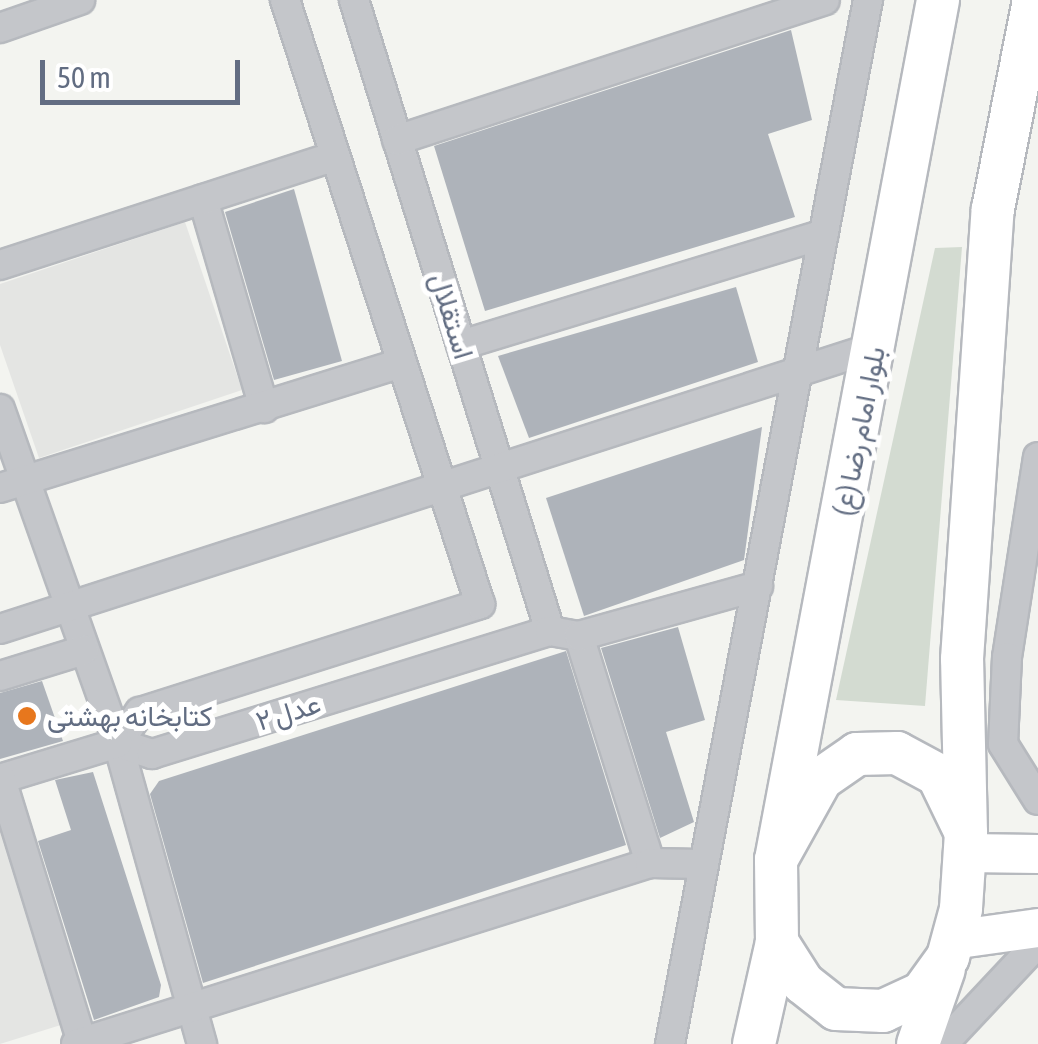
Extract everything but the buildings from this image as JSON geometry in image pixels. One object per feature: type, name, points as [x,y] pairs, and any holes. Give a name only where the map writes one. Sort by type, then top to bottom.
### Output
[{"type":"main road","name":"بلوار امام رضا (ع)","points":[[776,860],[938,0]]},
{"type":"main road","points":[[918,1044],[950,948],[967,843],[962,659],[994,209],[1034,0]]},
{"type":"main road","points":[[754,1044],[777,942],[776,860],[820,779],[857,754],[897,753],[938,775],[967,843]]},
{"type":"main road","points":[[967,843],[1038,854]]},
{"type":"main road","points":[[777,942],[803,984],[836,1009],[883,1011],[922,993],[950,948],[1038,928]]},
{"type":"street","points":[[0,28],[80,0]]},
{"type":"street","points":[[286,0],[441,493]]},
{"type":"street","name":"استقلال","points":[[354,0],[550,632]]},
{"type":"street","points":[[397,140],[826,0]]},
{"type":"street","points":[[670,1044],[701,864],[758,586],[868,0]]},
{"type":"street","points":[[0,265],[335,156]]},
{"type":"street","points":[[203,199],[264,408]]},
{"type":"street","points":[[462,345],[823,234]]},
{"type":"street","points":[[0,630],[441,493],[874,347]]},
{"type":"street","points":[[12,484],[402,363]]},
{"type":"street","points":[[0,409],[12,484],[70,608],[118,743],[202,1044]]},
{"type":"street","points":[[1038,457],[1007,656],[1004,744],[1038,800]]},
{"type":"street","name":"عدل ۲","points":[[441,493],[480,604],[140,712],[118,743],[152,754],[550,632]]},
{"type":"street","points":[[550,632],[579,636],[758,586]]},
{"type":"street","points":[[579,636],[650,863]]},
{"type":"street","points":[[0,676],[84,650]]},
{"type":"street","points":[[118,743],[0,779],[79,1043],[189,1005],[650,863],[701,864]]},
{"type":"street","points":[[943,1044],[1038,943]]},
{"type":"shaded area","points":[[185,222],[242,390],[39,458],[0,345],[0,284]]},
{"type":"shaded area","points":[[962,247],[925,706],[836,700],[935,248]]},
{"type":"shaded area","points":[[0,819],[64,1024],[0,1044]]},
{"type":"place","name":"کتابخانه بهشتی","points":[[27,716]]}]
